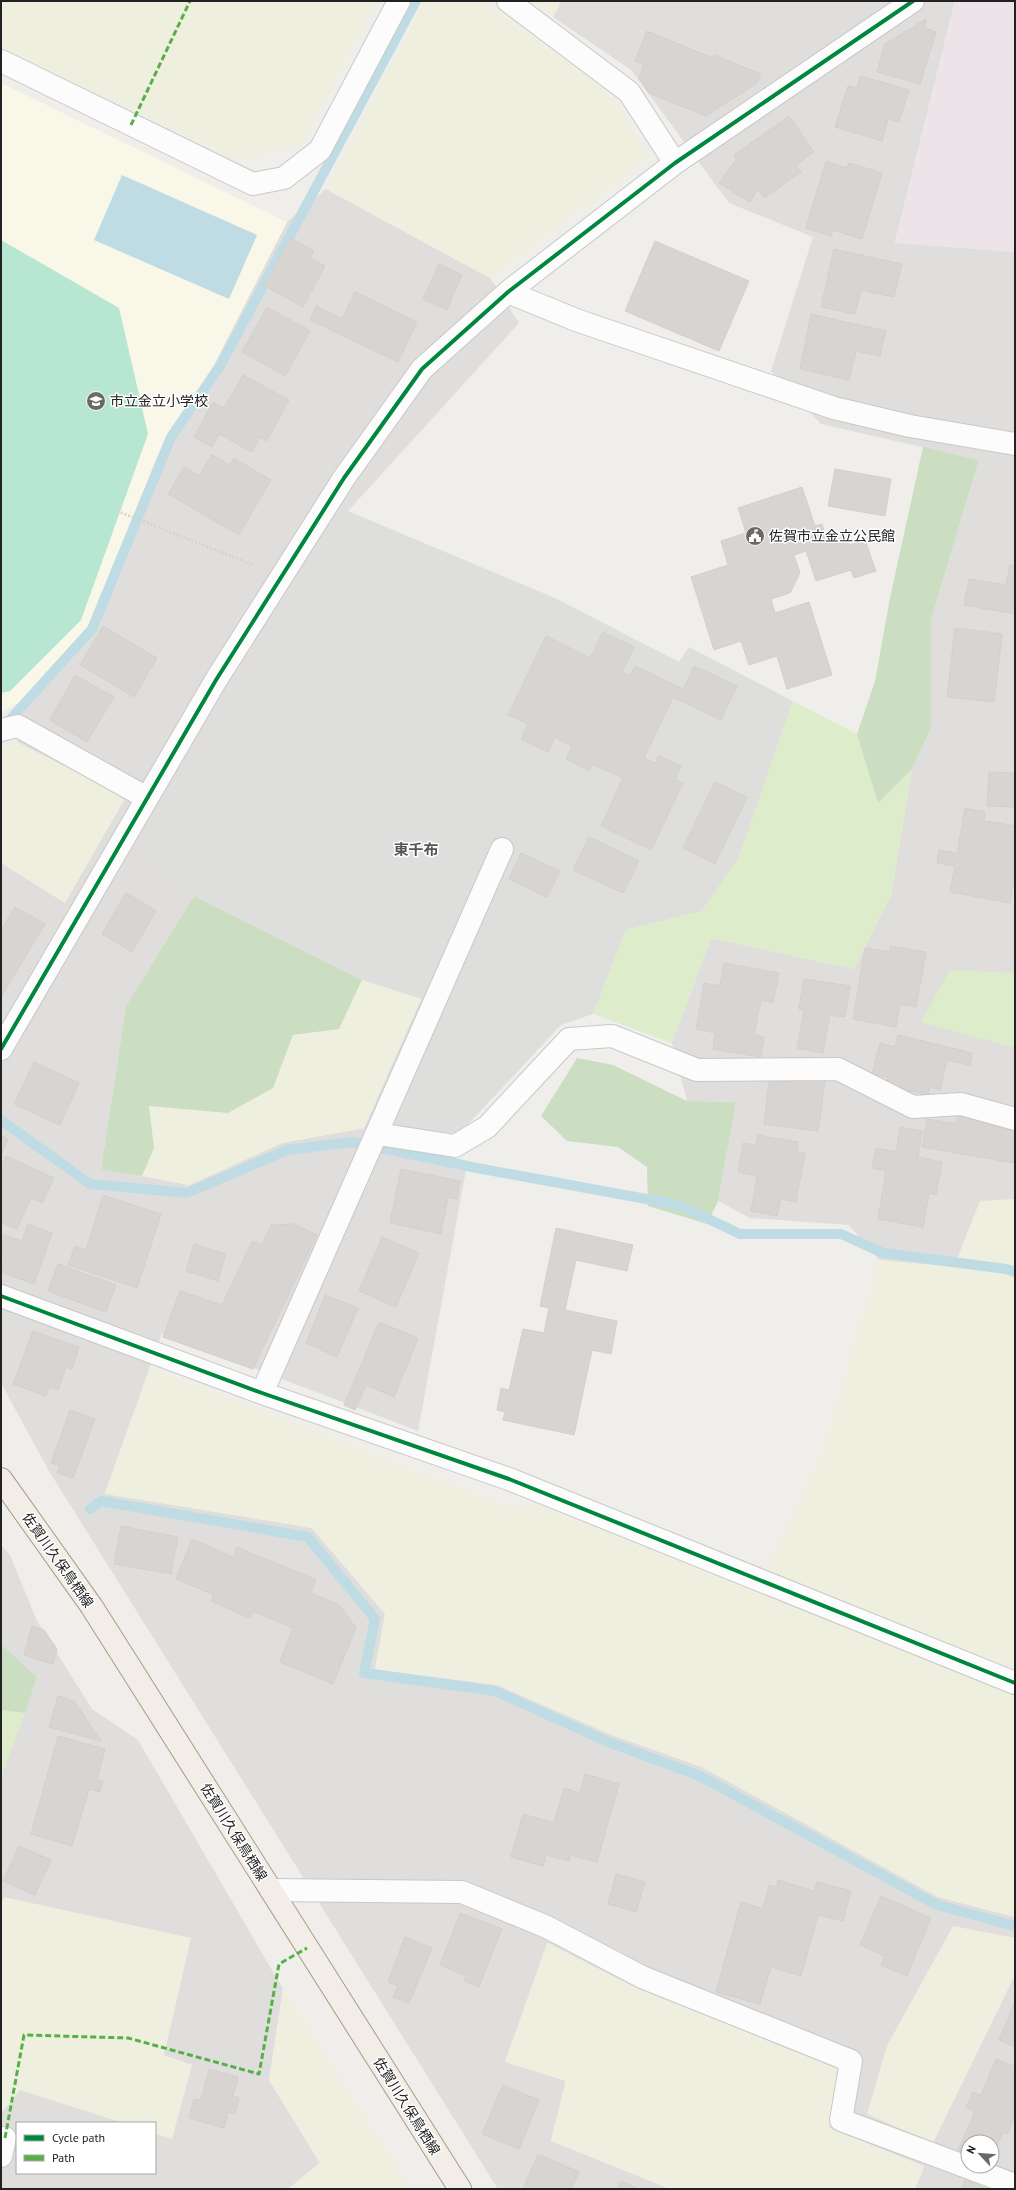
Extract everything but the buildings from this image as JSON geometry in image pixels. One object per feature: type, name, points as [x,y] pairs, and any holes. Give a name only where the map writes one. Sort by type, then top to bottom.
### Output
[{"type":"main road","name":"佐賀川久保鳥栖線","points":[[1,1479],[92,1607],[460,2189]]},
{"type":"street","points":[[1,61],[253,184],[284,178],[320,150],[399,1]]},
{"type":"street","points":[[508,1],[629,92],[675,163]]},
{"type":"street","points":[[1,1047],[216,680],[344,478],[422,369],[508,292],[675,163],[913,1]]},
{"type":"street","points":[[508,292],[576,320],[834,408],[910,426],[1015,444]]},
{"type":"street","points":[[9,728],[147,798]]},
{"type":"street","points":[[262,1393],[378,1134],[502,849]]},
{"type":"street","points":[[378,1134],[455,1146],[487,1127],[569,1039],[612,1036],[697,1070],[838,1070],[913,1107],[961,1104],[1015,1119]]},
{"type":"street","points":[[1,1296],[262,1393],[509,1479],[1015,1683]]},
{"type":"street","points":[[271,1890],[462,1892],[547,1927],[642,1977],[851,2061],[841,2120],[1015,2186]]},
{"type":"path","points":[[117,511],[282,576]]},
{"type":"shaded area","points":[[561,1],[955,1],[895,242],[1015,252],[1015,1199],[980,1202],[954,1267],[879,1260],[849,1225],[750,1218],[718,1201],[736,1102],[687,1101],[672,1043],[711,938],[854,969],[891,895],[912,769],[931,728],[931,620],[979,460],[821,424],[771,371],[813,237],[729,203],[631,70],[553,17]]},
{"type":"shaded area","points":[[955,1],[1015,1],[1015,252],[895,243]]},
{"type":"shaded area","name":"市立金立小学校","points":[[1,83],[287,222],[214,365],[168,437],[89,627],[24,700],[1,712]]},
{"type":"shaded area","points":[[326,189],[490,278],[519,323],[348,511],[143,858],[194,896],[126,1006],[101,1168],[189,1185],[282,1143],[364,1128],[466,1170],[418,1431],[162,1333],[105,1493],[312,1528],[385,1614],[375,1669],[497,1685],[612,1735],[702,1767],[938,1897],[1015,1917],[1015,2189],[915,2189],[924,2166],[829,2128],[630,1985],[548,1943],[566,2080],[551,2141],[670,2189],[498,2189],[49,1471],[1,1383],[1,744],[17,742],[24,700],[89,627],[168,437],[214,365],[287,222]]},
{"type":"shaded area","points":[[348,511],[557,599],[679,662],[689,647],[793,701],[739,857],[702,911],[626,930],[593,1014],[561,1025],[460,1133],[364,1128],[421,999],[362,980],[194,896],[142,857]]},
{"type":"shaded area","points":[[1,1545],[10,1555],[37,1621],[92,1709],[138,1740],[283,1989],[269,2080],[320,2163],[288,2189],[1,2189],[1,1777],[37,1677],[1,1644]]},
{"type":"green space","points":[[1,1],[377,1],[302,144],[238,161],[1,47]]},
{"type":"green space","points":[[424,1],[482,1],[612,94],[650,157],[490,278],[326,189]]},
{"type":"green space","points":[[535,1],[561,1],[553,17],[535,3]]},
{"type":"green space","points":[[1,240],[119,308],[148,434],[81,620],[10,691],[1,693]]},
{"type":"green space","points":[[923,447],[979,460],[931,620],[931,728],[912,769],[878,803],[857,734],[875,681],[890,598]]},
{"type":"green space","points":[[793,701],[857,734],[878,802],[912,769],[891,895],[854,969],[711,938],[672,1043],[593,1014],[626,930],[702,911],[739,857]]},
{"type":"green space","points":[[17,742],[126,797],[65,903],[1,863],[1,744]]},
{"type":"green space","points":[[194,896],[362,980],[339,1029],[293,1035],[273,1088],[228,1113],[149,1106],[154,1148],[142,1176],[101,1169],[126,1006]]},
{"type":"green space","points":[[950,970],[1015,973],[1015,1048],[921,1022]]},
{"type":"green space","points":[[362,980],[421,999],[364,1128],[282,1143],[189,1185],[142,1176],[154,1148],[149,1106],[228,1113],[273,1088],[293,1035],[339,1029]]},
{"type":"green space","points":[[577,1058],[613,1065],[687,1101],[736,1102],[718,1201],[707,1224],[648,1206],[647,1167],[618,1147],[567,1141],[541,1116]]},
{"type":"green space","points":[[1015,1199],[1015,1669],[764,1572],[821,1457],[879,1260],[954,1267],[980,1201]]},
{"type":"green space","points":[[151,1368],[516,1510],[532,1503],[1015,1694],[1015,1917],[938,1897],[702,1767],[612,1735],[497,1685],[375,1669],[385,1614],[312,1528],[105,1494]]},
{"type":"green space","points":[[1,1644],[37,1677],[25,1713],[1,1710]]},
{"type":"green space","points":[[1,1710],[25,1713],[1,1777]]},
{"type":"green space","points":[[4,1897],[191,1938],[164,2055],[192,2065],[172,2139],[156,2134],[156,2122],[120,2122],[20,2090],[1,2114],[1,1905]]},
{"type":"green space","points":[[953,1926],[1015,1938],[1015,1975],[933,2143],[867,2114],[887,2046]]},
{"type":"green space","points":[[547,1943],[630,1985],[839,2069],[829,2128],[924,2167],[915,2189],[670,2189],[551,2140],[566,2081],[505,2062]]},
{"type":"green space","points":[[283,1989],[412,2189],[288,2189],[320,2163],[269,2080]]},
{"type":"water","points":[[122,175],[257,235],[229,299],[94,240]]},
{"type":"waterway","points":[[5,725],[92,629],[171,437],[220,366],[416,1]]},
{"type":"waterway","points":[[1,1120],[90,1184],[187,1193],[287,1150],[352,1142],[477,1168],[679,1205],[740,1234],[841,1234],[883,1253],[1006,1269],[1015,1272]]},
{"type":"waterway","points":[[90,1509],[101,1501],[308,1537],[375,1619],[364,1673],[495,1691],[608,1742],[700,1776],[937,1905],[1015,1926]]},
{"type":"marked path","points":[[131,125],[190,1]]},
{"type":"marked path","points":[[5,2138],[24,2035],[128,2038],[259,2074],[279,1964],[307,1948]]},
{"type":"cycle path","points":[[1,1049],[216,680],[344,478],[422,369],[508,292],[675,163],[913,1]]},
{"type":"cycle path","points":[[1,1296],[262,1393],[509,1479],[1015,1683]]},
{"type":"place","name":"市立金立小学校","points":[[96,401]]},
{"type":"place","name":"佐賀市立金立公民館","points":[[755,536]]},
{"type":"district","name":"東千布","points":[[416,850]]}]
